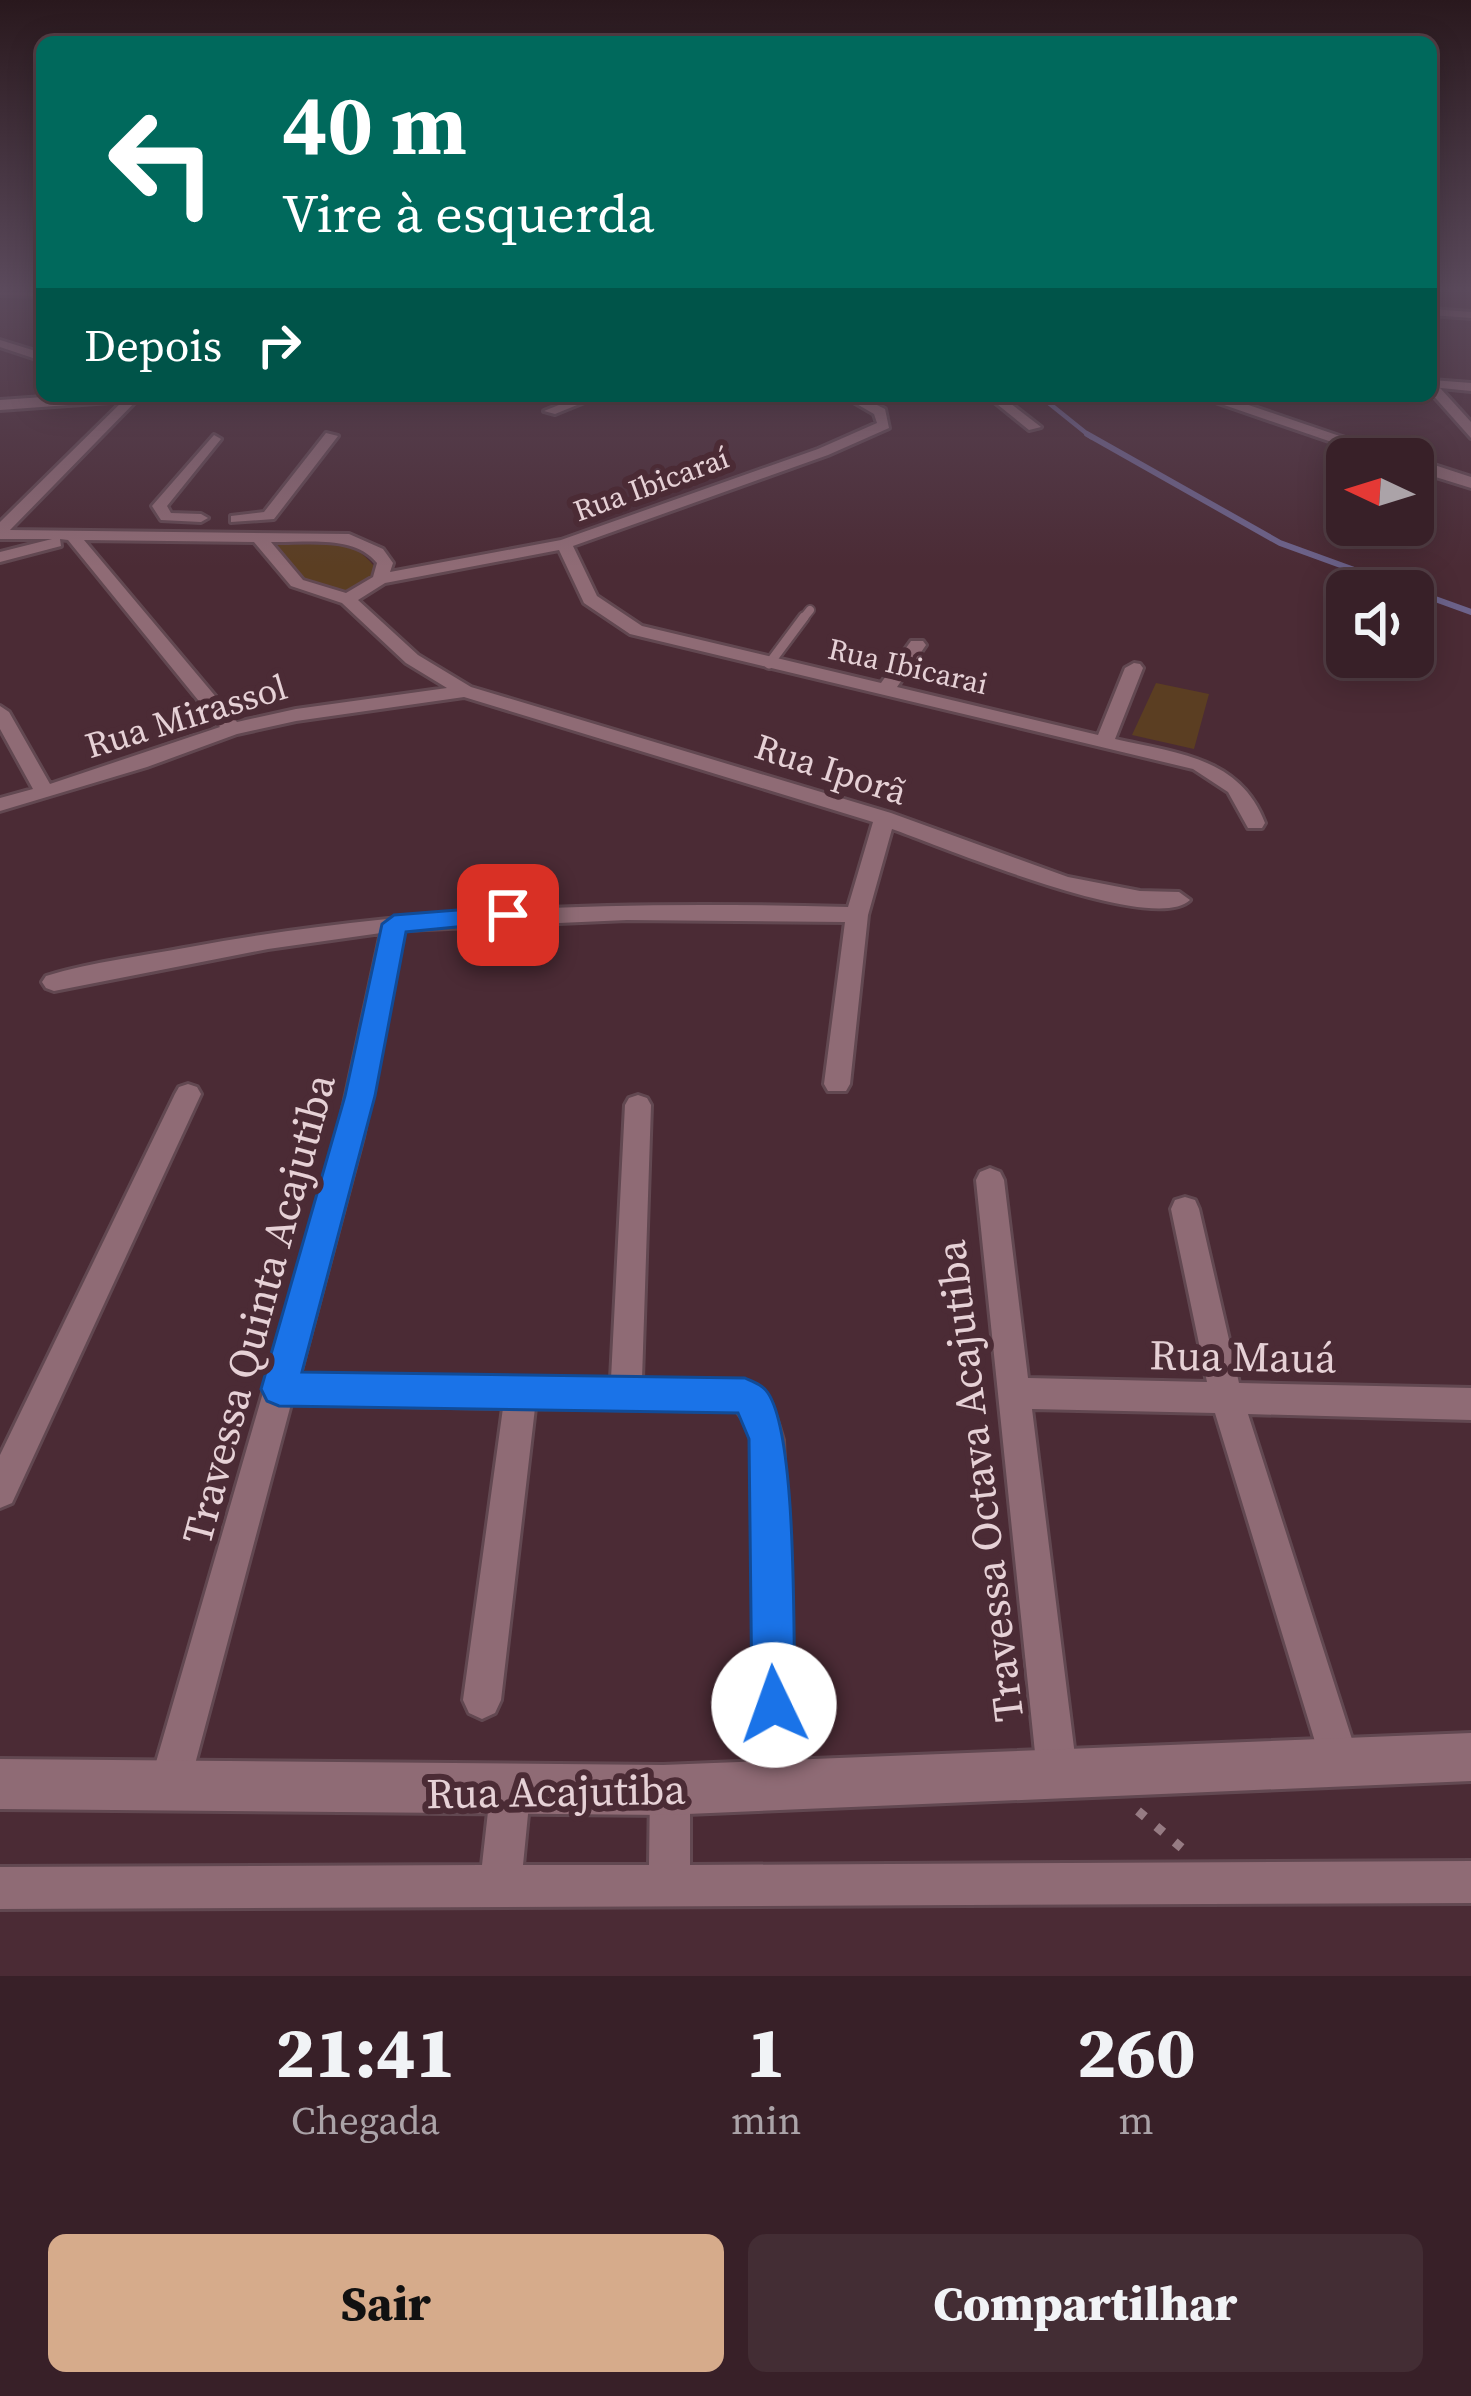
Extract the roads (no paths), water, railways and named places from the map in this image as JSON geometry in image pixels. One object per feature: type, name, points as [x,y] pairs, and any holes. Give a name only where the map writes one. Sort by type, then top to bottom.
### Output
[{"type":"street","points":[[1437,390],[1471,387]]},
{"type":"street","points":[[1437,395],[1471,433]]},
{"type":"street","points":[[0,406],[50,402]]},
{"type":"street","points":[[0,532],[129,402]]},
{"type":"street","points":[[550,411],[576,402]]},
{"type":"street","name":"Rua Ibicaraí","points":[[380,579],[565,544],[859,439],[884,425],[880,412],[861,402]]},
{"type":"street","points":[[1001,402],[1034,427]]},
{"type":"street","points":[[1224,402],[1334,438]]},
{"type":"street","points":[[214,439],[159,506],[166,517],[269,516],[331,436]]},
{"type":"street","points":[[1434,471],[1471,483]]},
{"type":"street","points":[[196,534],[207,518]]},
{"type":"street","points":[[0,532],[74,537],[301,534],[359,542],[382,558],[380,579],[348,599]]},
{"type":"street","points":[[256,536],[304,588],[348,599],[412,658],[465,691]]},
{"type":"street","points":[[0,557],[74,537]]},
{"type":"street","points":[[74,537],[232,729]]},
{"type":"street","name":"Rua Ibicarai","points":[[565,544],[590,599],[619,623],[661,639],[1221,774],[1245,796],[1255,823]]},
{"type":"street","points":[[885,692],[917,645]]},
{"type":"street","points":[[1104,743],[1134,668]]},
{"type":"street","name":"Rua Mirassol","points":[[0,805],[232,729],[465,691]]},
{"type":"street","name":"Rua Iporã","points":[[465,691],[884,818],[1090,890],[1128,899],[1179,900]]},
{"type":"street","points":[[0,712],[45,793]]},
{"type":"street","points":[[837,1084],[856,916],[884,818]]},
{"type":"street","points":[[54,982],[273,939],[394,924],[581,912],[856,916]]},
{"type":"street","name":"Travessa Quinta Acajutiba","points":[[170,1783],[360,1096],[394,924]]},
{"type":"street","points":[[0,1491],[188,1094]]},
{"type":"street","points":[[626,1392],[638,1105]]},
{"type":"street","name":"Travessa Octava Acajutiba","points":[[989,1180],[1013,1393],[1073,1772]]},
{"type":"street","points":[[1185,1209],[1226,1396],[1340,1758]]},
{"type":"street","points":[[279,1389],[745,1396],[754,1404],[767,1439],[777,1783]]},
{"type":"street","points":[[482,1700],[521,1391]]},
{"type":"street","name":"Rua Mauá","points":[[1013,1393],[1470,1407]]},
{"type":"street","name":"Rua Acajutiba","points":[[0,1784],[170,1783],[509,1794],[1471,1756]]},
{"type":"street","points":[[669,1887],[670,1790]]},
{"type":"street","points":[[500,1887],[509,1794]]},
{"type":"street","points":[[0,1888],[1471,1882]]},
{"type":"lane","points":[[769,664],[810,610]]},
{"type":"waterway","points":[[1047,402],[1088,435]]},
{"type":"waterway","points":[[1088,435],[1280,543],[1354,570]]},
{"type":"waterway","points":[[1434,599],[1471,612]]}]
